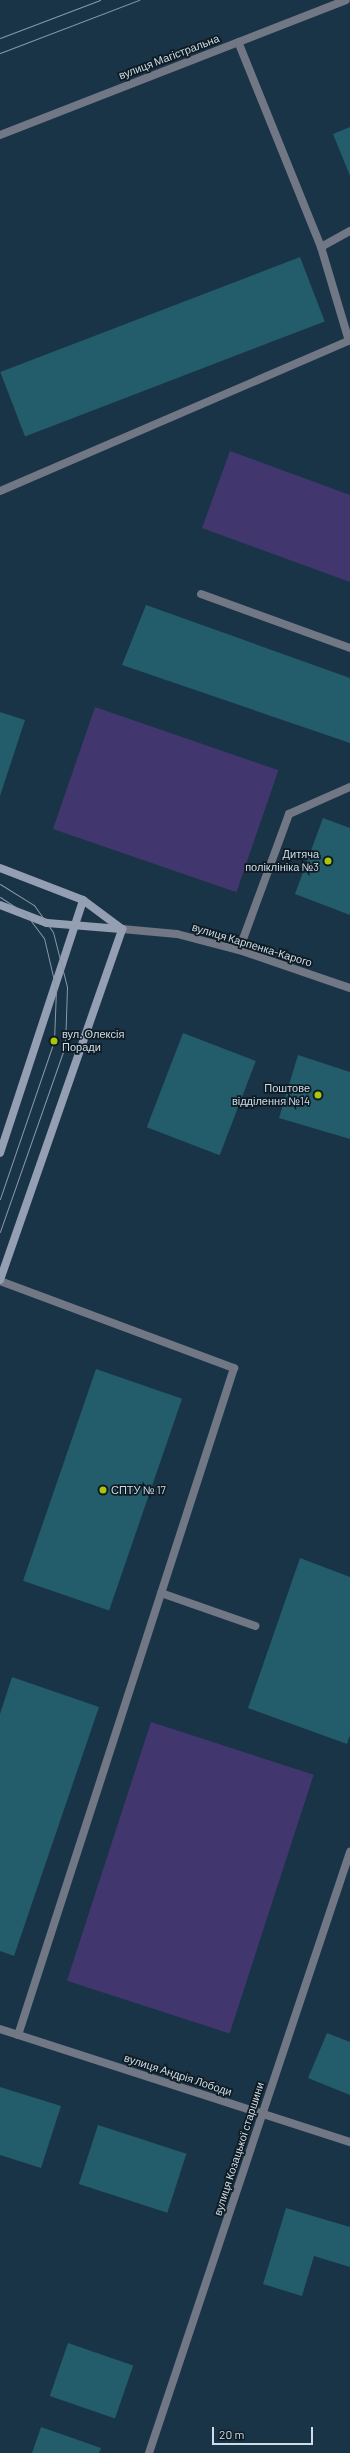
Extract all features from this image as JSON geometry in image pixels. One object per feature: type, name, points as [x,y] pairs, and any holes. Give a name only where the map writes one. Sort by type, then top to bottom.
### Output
[{"type":"main road","points":[[0,868],[83,900],[122,929],[0,1281]]},
{"type":"main road","points":[[0,1153],[83,900]]},
{"type":"main road","name":"вулиця Карпенка-Карого","points":[[0,905],[47,923],[122,929]]},
{"type":"street","name":"вулиця Магістральна","points":[[0,136],[346,0]]},
{"type":"street","points":[[0,491],[349,341],[321,247],[238,42]]},
{"type":"street","points":[[321,247],[350,231]]},
{"type":"street","points":[[201,594],[350,648]]},
{"type":"street","points":[[239,950],[289,814],[350,786]]},
{"type":"street","name":"вулиця Карпенка-Карого","points":[[122,929],[177,934],[239,950],[350,988]]},
{"type":"street","points":[[0,1281],[234,1368],[18,2035]]},
{"type":"street","points":[[161,1593],[255,1626]]},
{"type":"street","name":"вулиця Козацької старшини","points":[[149,2453],[350,1852]]},
{"type":"street","name":"вулиця Андрія Лободи","points":[[0,2029],[350,2142]]},
{"type":"shaded area","points":[[230,451],[350,495],[350,582],[202,528]]},
{"type":"shaded area","points":[[95,707],[278,770],[236,892],[53,829]]},
{"type":"shaded area","points":[[151,1722],[314,1775],[230,2034],[67,1981]]},
{"type":"building","points":[[350,127],[350,176],[333,134]]},
{"type":"building","points":[[300,257],[325,321],[25,436],[0,372]]},
{"type":"building","points":[[146,605],[350,678],[350,743],[122,665]]},
{"type":"building","points":[[0,712],[25,720],[0,796]]},
{"type":"building","name":"Дитяча поліклініка №3","points":[[323,818],[350,828],[350,915],[295,894]]},
{"type":"building","points":[[183,1033],[256,1061],[220,1155],[147,1127]]},
{"type":"building","name":"Поштове відділення №14","points":[[298,1055],[350,1072],[350,1139],[279,1118]]},
{"type":"building","name":"СПТУ № 17","points":[[96,1369],[182,1399],[109,1610],[23,1581]]},
{"type":"building","points":[[300,1558],[350,1577],[350,1735],[347,1744],[248,1708]]},
{"type":"building","points":[[12,1677],[99,1707],[14,1956],[0,1951],[0,1714]]},
{"type":"building","points":[[327,2033],[350,2042],[350,2095],[308,2078]]},
{"type":"building","points":[[0,2087],[61,2106],[41,2168],[0,2155]]},
{"type":"building","points":[[98,2125],[186,2154],[167,2213],[79,2184]]},
{"type":"building","points":[[286,2208],[350,2227],[350,2267],[314,2256],[302,2296],[263,2284]]},
{"type":"building","points":[[68,2343],[133,2365],[115,2418],[50,2396]]},
{"type":"building","points":[[41,2427],[101,2448],[99,2453],[32,2453]]},
{"type":"tram line","points":[[0,38],[100,0]]},
{"type":"tram line","points":[[0,53],[139,0]]},
{"type":"tram line","points":[[0,884],[34,905],[53,932],[67,987],[65,1046],[0,1232]]},
{"type":"tram line","points":[[0,897],[25,913],[44,938],[56,989],[54,1041],[0,1199]]},
{"type":"place","name":"Дитяча поліклініка №3","points":[[328,861]]},
{"type":"place","name":"вул. Олексія Поради","points":[[54,1041]]},
{"type":"place","name":"Поштове відділення №14","points":[[318,1095]]},
{"type":"place","name":"СПТУ № 17","points":[[103,1490]]}]
